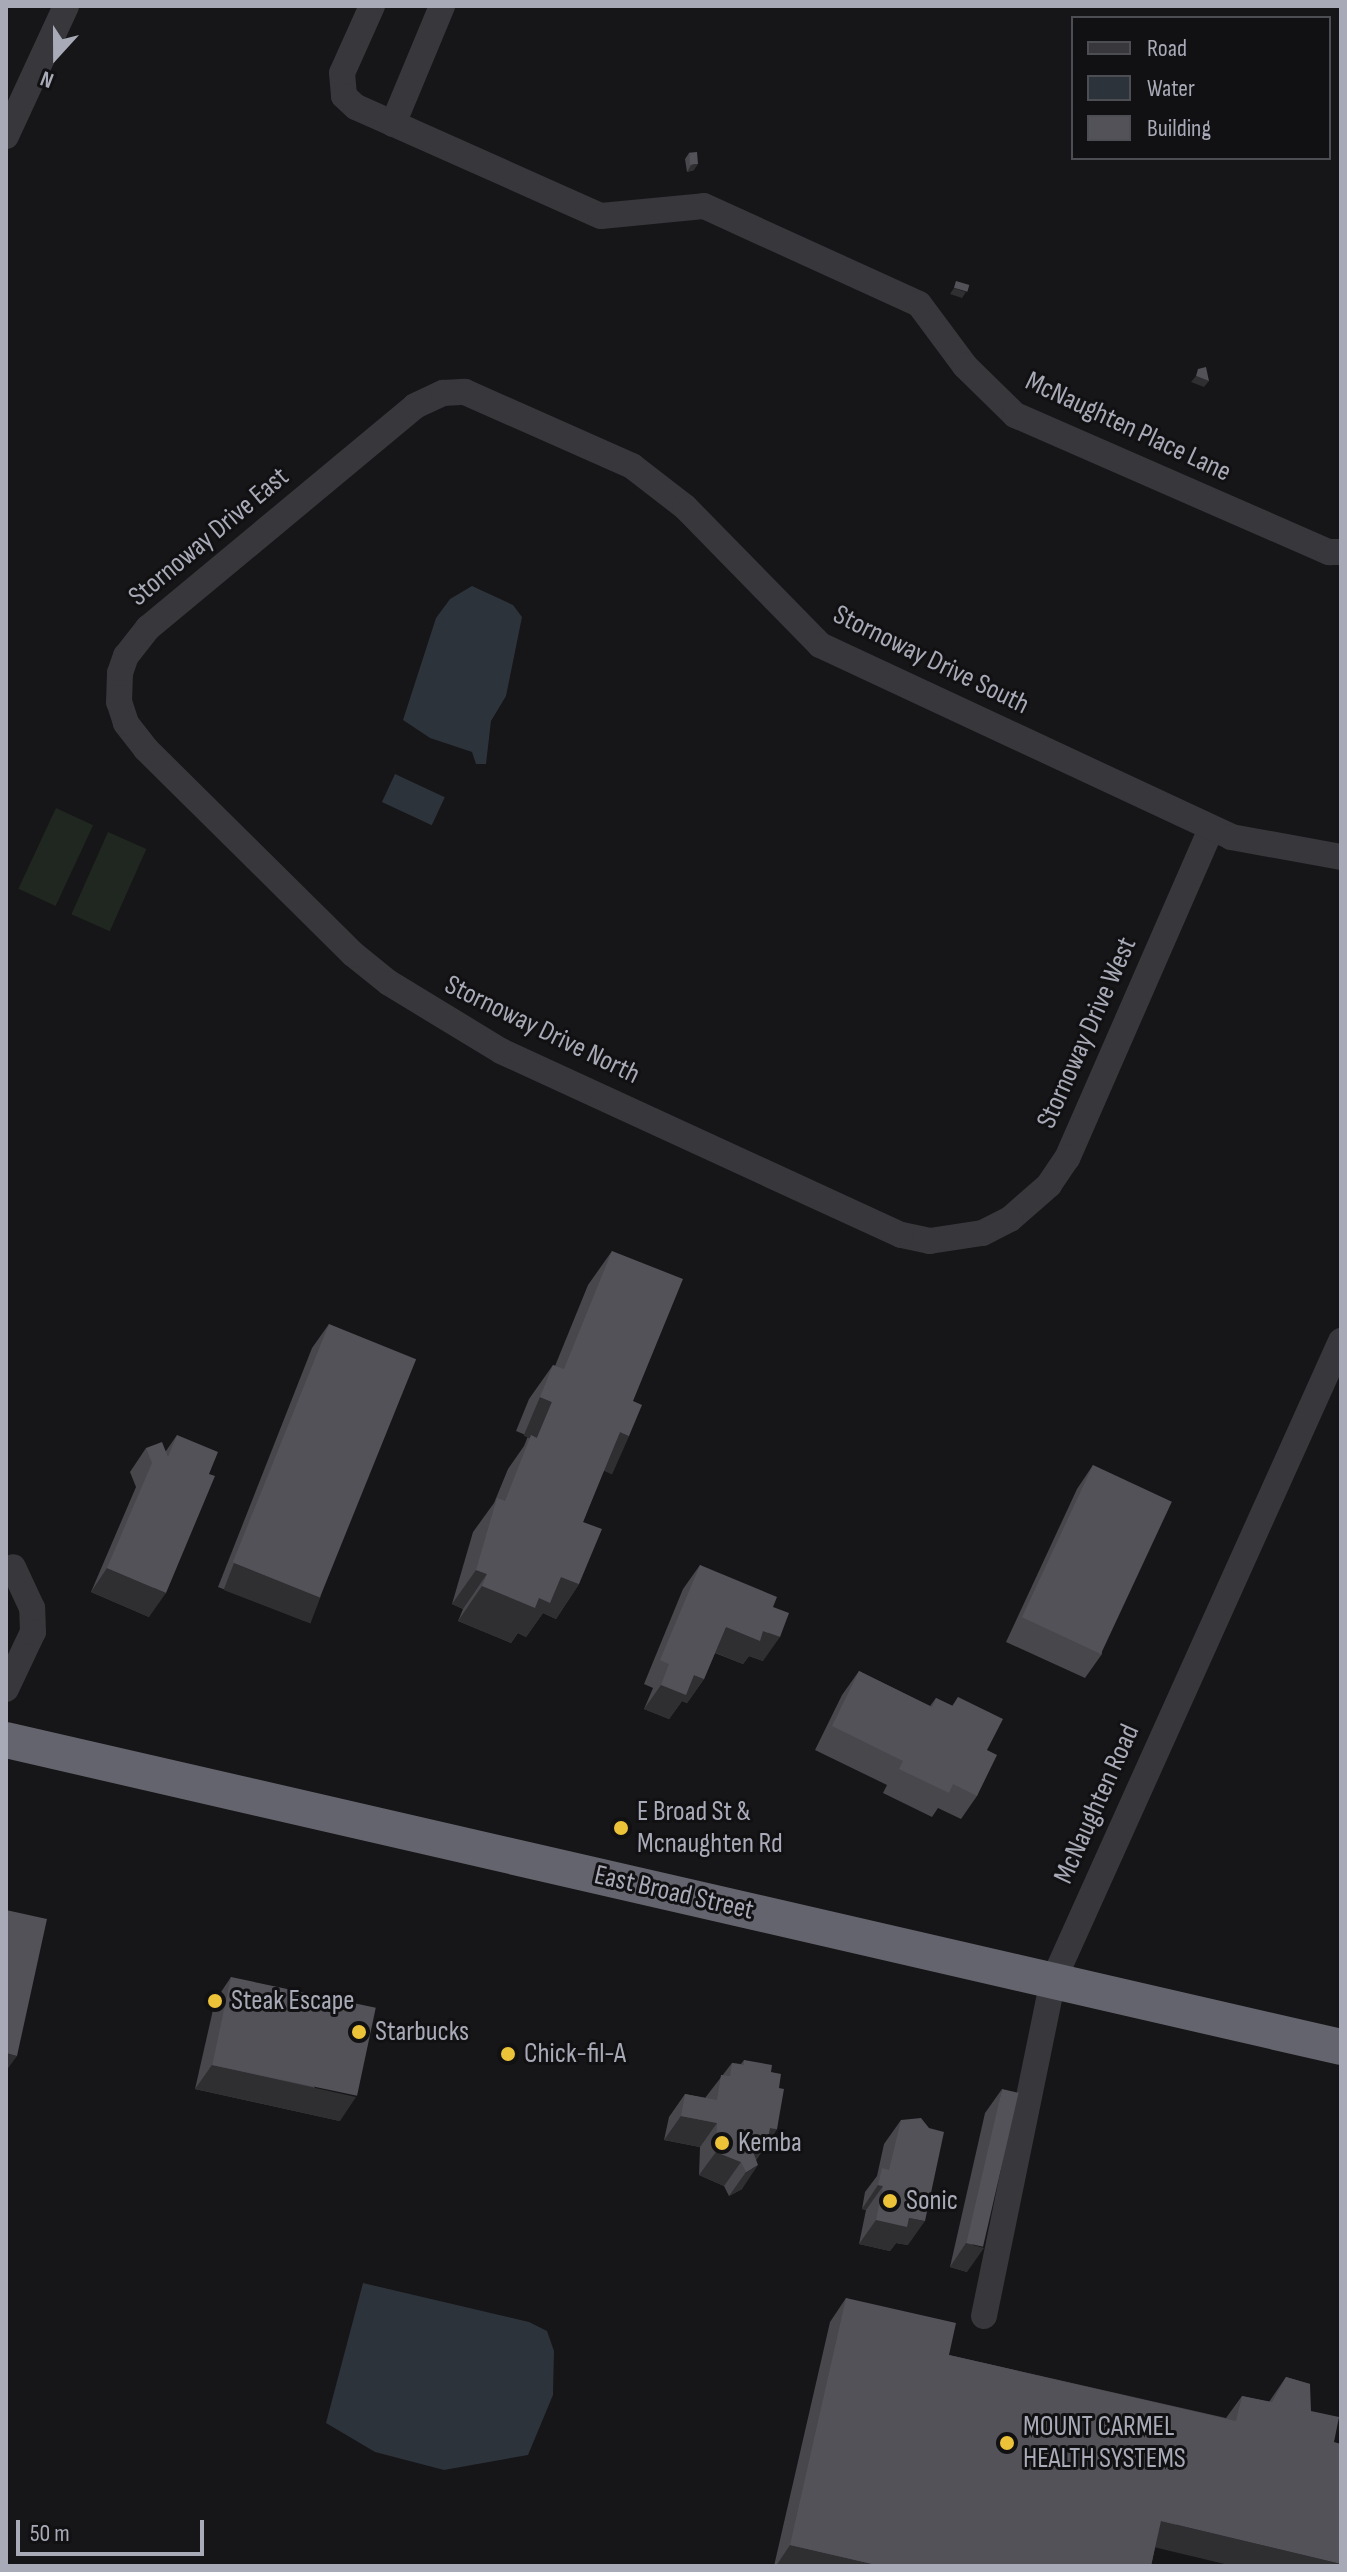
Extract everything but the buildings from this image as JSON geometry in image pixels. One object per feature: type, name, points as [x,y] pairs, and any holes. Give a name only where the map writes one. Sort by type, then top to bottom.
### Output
[{"type":"highway","name":"East Broad Street","points":[[6,1740],[1341,2047]]},
{"type":"street","points":[[6,136],[66,6]]},
{"type":"street","name":"McNaughten Place Lane","points":[[372,6],[341,85],[356,107],[601,216],[704,206],[919,304],[965,366],[1015,415],[1329,552],[1341,552]]},
{"type":"street","points":[[393,124],[442,6]]},
{"type":"street","name":"Stornoway Drive South","points":[[415,406],[443,393],[465,392],[632,466],[685,507],[820,645],[1211,829],[1276,847],[1341,857]]},
{"type":"street","name":"Stornoway Drive East","points":[[146,749],[126,723],[119,702],[126,656],[148,628],[415,406]]},
{"type":"street","name":"Stornoway Drive North","points":[[146,749],[353,954],[464,1032],[901,1235],[930,1241],[982,1233]]},
{"type":"street","name":"Stornoway Drive West","points":[[982,1233],[1032,1204],[1067,1158],[1211,829]]},
{"type":"street","name":"McNaughten Road","points":[[984,2316],[1053,1981],[1341,1341]]},
{"type":"street","points":[[6,1689],[33,1632],[32,1608],[13,1567]]},
{"type":"shaded area","points":[[56,808],[93,825],[56,906],[18,889]]},
{"type":"shaded area","points":[[108,832],[146,849],[110,931],[71,914]]},
{"type":"water","points":[[472,586],[513,605],[522,617],[506,696],[491,721],[486,764],[476,764],[472,752],[430,738],[403,720],[436,618],[450,599]]},
{"type":"water","points":[[395,774],[445,797],[432,825],[382,802]]},
{"type":"water","points":[[363,2283],[529,2322],[547,2331],[554,2351],[553,2395],[528,2455],[444,2470],[375,2452],[326,2423]]},
{"type":"place","name":"E Broad St & Mcnaughten Rd","points":[[621,1828]]},
{"type":"place","name":"Steak Escape","points":[[215,2001]]},
{"type":"place","name":"Starbucks","points":[[359,2032]]},
{"type":"place","name":"Chick-fil-A","points":[[508,2054]]},
{"type":"place","name":"Kemba","points":[[722,2143]]},
{"type":"place","name":"Sonic","points":[[890,2201]]},
{"type":"place","name":"MOUNT CARMEL HEALTH SYSTEMS","points":[[1007,2443]]}]
